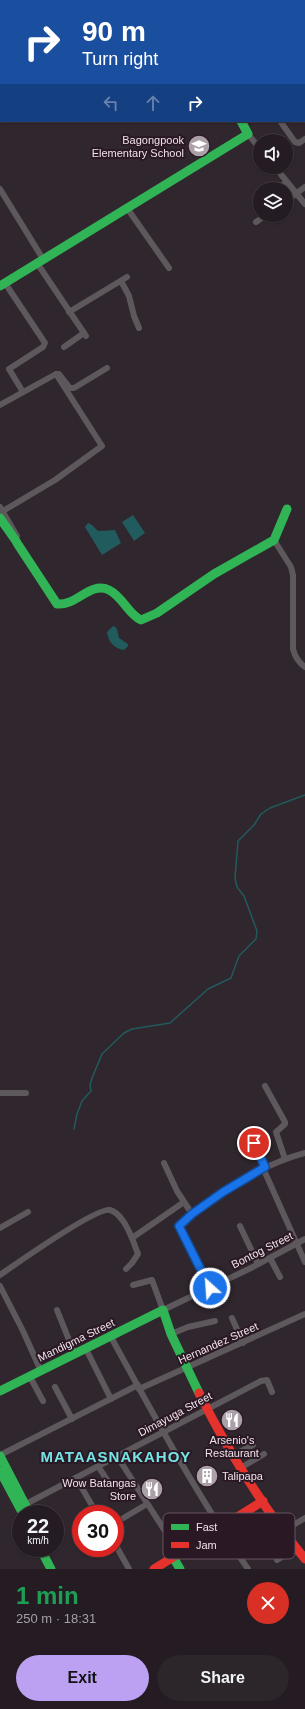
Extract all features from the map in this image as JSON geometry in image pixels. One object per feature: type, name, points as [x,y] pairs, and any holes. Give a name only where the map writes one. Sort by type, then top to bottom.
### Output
[{"type":"main road","points":[[2,284],[248,134],[242,122]]},
{"type":"main road","points":[[1,512],[18,543],[57,604],[67,605],[96,589],[101,588],[115,594],[126,604],[136,618],[141,620],[157,613],[200,583],[274,540],[287,509]]},
{"type":"main road","points":[[163,1310],[171,1334],[207,1408],[234,1455],[271,1513]]},
{"type":"main road","name":"Mandigma Street","points":[[0,1391],[163,1310]]},
{"type":"main road","points":[[0,1456],[21,1505]]},
{"type":"main road","points":[[0,1471],[20,1505]]},
{"type":"main road","points":[[243,1513],[263,1501]]},
{"type":"main road","points":[[295,1546],[302,1554]]},
{"type":"main road","points":[[45,1557],[51,1569]]},
{"type":"main road","points":[[51,1557],[57,1569]]},
{"type":"main road","points":[[154,1569],[170,1559]]},
{"type":"main road","points":[[177,1559],[180,1569]]},
{"type":"street","points":[[281,122],[295,142],[298,143],[305,139]]},
{"type":"street","points":[[248,134],[253,140]]},
{"type":"street","points":[[281,174],[287,182]]},
{"type":"street","points":[[293,195],[305,187]]},
{"type":"street","points":[[0,189],[69,312],[85,335],[64,347]]},
{"type":"street","points":[[293,189],[305,204]]},
{"type":"street","points":[[127,208],[169,268]]},
{"type":"street","points":[[69,312],[127,277]]},
{"type":"street","points":[[121,281],[129,296],[139,328]]},
{"type":"street","points":[[2,284],[45,343],[43,347],[9,369],[23,392]]},
{"type":"street","points":[[0,405],[56,374],[60,374],[70,388],[74,388],[107,368]]},
{"type":"street","points":[[1,512],[55,480],[102,446],[56,374]]},
{"type":"street","points":[[274,540],[291,567],[293,575],[293,649],[294,656],[305,667]]},
{"type":"street","points":[[265,1086],[286,1123],[276,1132],[285,1159]]},
{"type":"street","points":[[0,1093],[26,1093]]},
{"type":"street","points":[[254,1143],[305,1262]]},
{"type":"street","points":[[210,1288],[179,1227],[180,1224],[192,1214],[264,1168],[285,1159],[305,1153]]},
{"type":"street","points":[[164,1163],[168,1175],[192,1214]]},
{"type":"street","points":[[132,1238],[184,1202]]},
{"type":"street","points":[[0,1275],[62,1234],[104,1211],[112,1211],[118,1216],[137,1249],[138,1254],[126,1269]]},
{"type":"street","points":[[0,1228],[28,1212]]},
{"type":"street","points":[[240,1226],[258,1264]]},
{"type":"street","name":"Bontog Street","points":[[163,1310],[270,1258],[305,1239]]},
{"type":"street","points":[[270,1258],[280,1277]]},
{"type":"street","points":[[132,1285],[150,1279],[152,1280],[163,1310]]},
{"type":"street","points":[[0,1286],[41,1371]]},
{"type":"street","points":[[56,1310],[75,1355]]},
{"type":"street","name":"Hernandez Street","points":[[0,1456],[111,1399],[243,1343],[305,1314]]},
{"type":"street","points":[[232,1318],[243,1343]]},
{"type":"street","points":[[171,1334],[215,1321]]},
{"type":"street","points":[[111,1337],[210,1513]]},
{"type":"street","points":[[86,1349],[111,1399]]},
{"type":"street","points":[[30,1377],[43,1401]]},
{"type":"street","name":"Dimayuga Street","points":[[27,1505],[163,1431],[263,1380],[268,1381],[272,1392]]},
{"type":"street","points":[[55,1387],[72,1419]]},
{"type":"street","points":[[234,1455],[253,1445]]},
{"type":"street","points":[[242,1467],[264,1454]]},
{"type":"street","points":[[117,1456],[163,1532]]},
{"type":"street","points":[[98,1466],[109,1483]]},
{"type":"street","points":[[76,1478],[92,1505]]},
{"type":"street","points":[[124,1518],[147,1504]]},
{"type":"street","points":[[295,1524],[305,1518]]},
{"type":"street","points":[[121,1557],[129,1569]]},
{"type":"street","points":[[241,1559],[248,1569]]},
{"type":"street","points":[[277,1560],[281,1559]]},
{"type":"water","points":[[133,515],[145,533],[134,541],[122,522]]},
{"type":"water","points":[[88,523],[98,531],[115,530],[121,543],[102,555],[85,527]]},
{"type":"water","points":[[114,626],[117,629],[119,638],[128,644],[124,650],[114,646],[109,638],[107,632]]},
{"type":"waterway","points":[[74,1129],[77,1114],[82,1101],[91,1091],[90,1085],[92,1078],[102,1054],[124,1033],[132,1029],[170,1023],[208,989],[231,978],[239,956],[256,939],[257,931],[244,896],[237,887],[235,878],[238,841],[254,825],[261,814],[270,808],[305,795]]},
{"type":"traffic: fast","points":[[0,286],[248,134],[242,122]]},
{"type":"traffic: fast","points":[[17,543],[57,604],[64,604],[89,591],[102,588],[114,593],[132,614],[141,620],[157,613],[214,574],[274,540],[287,509]]},
{"type":"traffic: fast","points":[[0,518],[16,541]]},
{"type":"traffic: fast","points":[[0,1391],[163,1310],[171,1334],[199,1393]]},
{"type":"traffic: fast","points":[[0,1456],[25,1505]]},
{"type":"traffic: fast","points":[[0,1471],[18,1505]]},
{"type":"traffic: fast","points":[[45,1557],[51,1569]]},
{"type":"traffic: fast","points":[[174,1559],[180,1569]]},
{"type":"traffic: jam","points":[[199,1393],[234,1458],[270,1513]]},
{"type":"traffic: jam","points":[[244,1513],[263,1501]]},
{"type":"traffic: jam","points":[[295,1546],[305,1559]]},
{"type":"traffic: jam","points":[[154,1569],[170,1559]]},
{"type":"place","name":"Bagongpook Elementary School","points":[[199,146]]},
{"type":"place","name":"Arsenio's Restaurant","points":[[232,1420]]},
{"type":"place","name":"Talipapa","points":[[207,1476]]},
{"type":"place","name":"Wow Batangas Store","points":[[152,1489]]},
{"type":"district","name":"MATAASNAKAHOY","points":[[116,1456]]},
{"type":"route","points":[[210,1288],[179,1226],[192,1214],[223,1192],[265,1167],[254,1143]]}]
